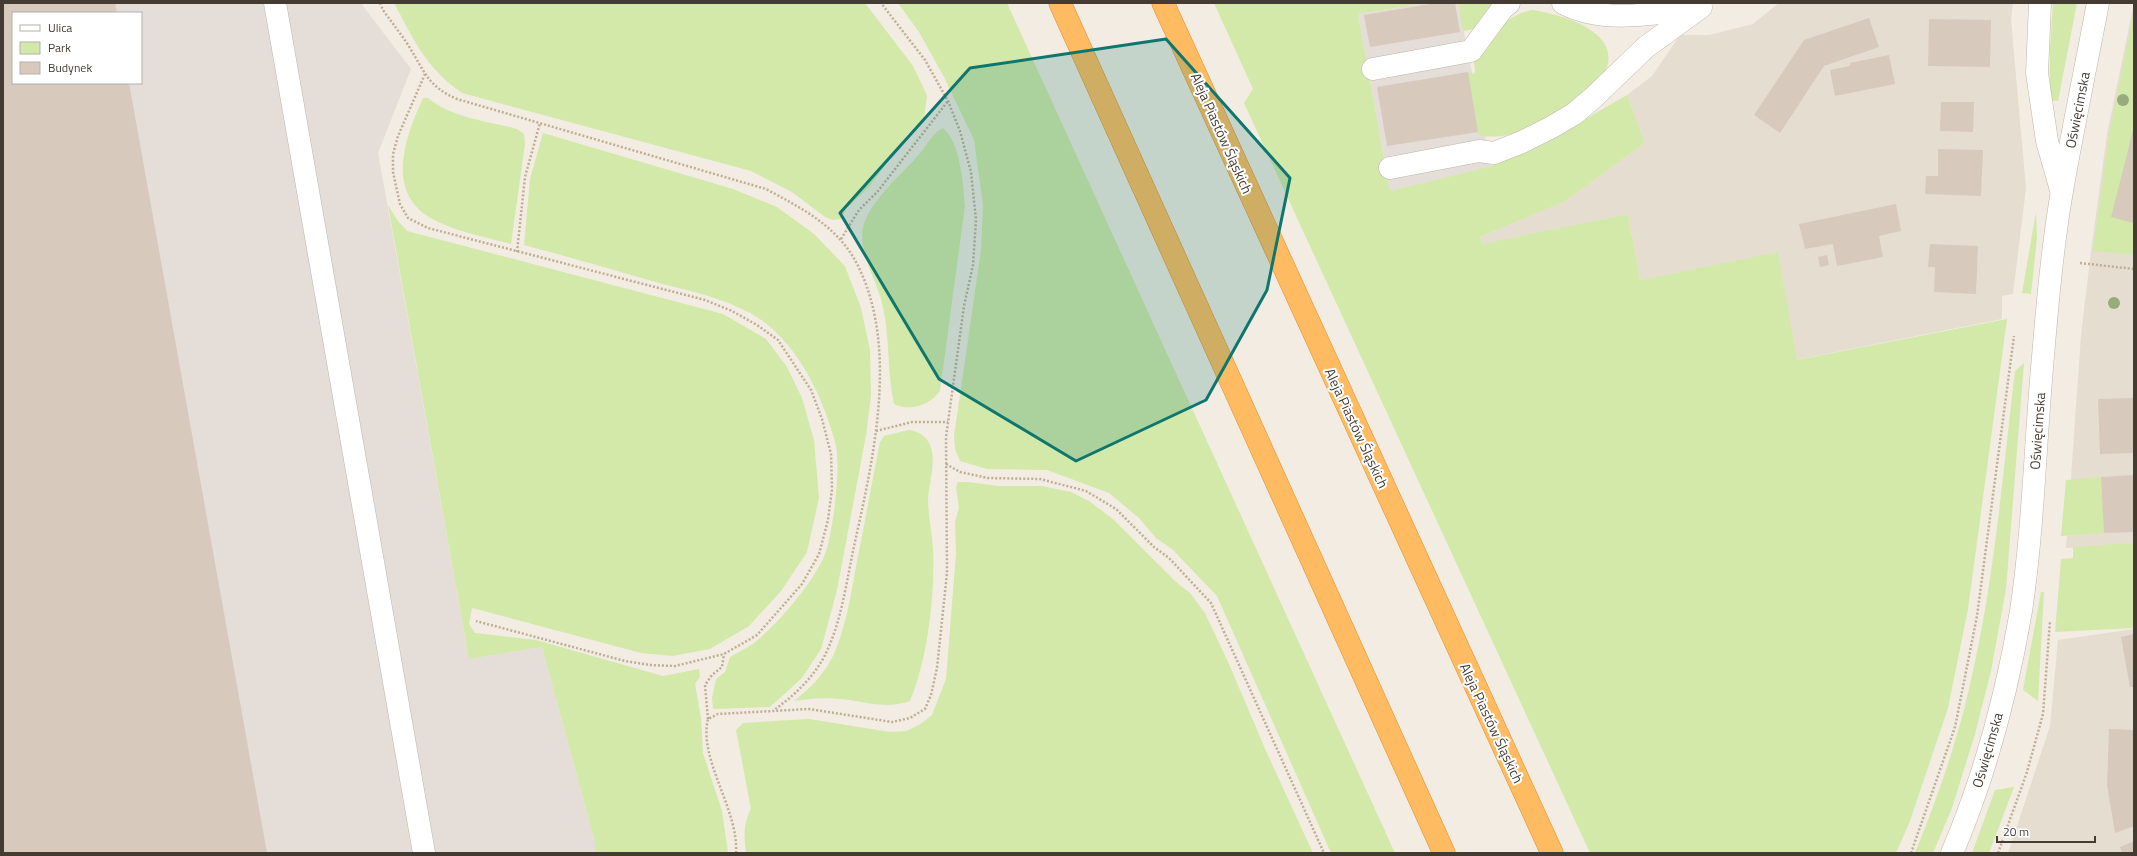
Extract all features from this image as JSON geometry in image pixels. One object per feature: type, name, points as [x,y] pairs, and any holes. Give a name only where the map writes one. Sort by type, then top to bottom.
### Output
[{"type":"highway","points":[[1060,3],[1444,853]]},
{"type":"highway","name":"Aleja Piastów Śląskich","points":[[1163,3],[1552,853]]},
{"type":"street","points":[[276,3],[424,853]]},
{"type":"street","points":[[1373,69],[1471,51],[1502,9],[1509,3]]},
{"type":"street","points":[[1563,3],[1575,10],[1606,15],[1655,14],[1708,5]]},
{"type":"street","points":[[2040,3],[2037,73],[2047,142],[2062,193]]},
{"type":"street","name":"Oświęcimska","points":[[1952,853],[1980,778],[1999,711],[2021,609],[2028,548],[2042,370],[2053,261],[2062,193],[2098,3]]},
{"type":"street","points":[[1390,168],[1479,151],[1494,153],[1550,128],[1574,114],[1646,47],[1708,5]]},
{"type":"path","points":[[380,3],[383,10],[410,48],[430,82],[442,92],[457,99],[766,189],[825,224],[841,239],[860,269],[871,298],[877,329],[879,368],[876,431],[862,507],[843,601],[828,647],[809,678],[790,698],[772,711]]},
{"type":"path","points":[[708,719],[718,714],[809,709],[892,722],[910,718],[925,709],[931,695],[937,668],[947,573],[946,464],[948,422],[964,306],[973,264],[976,220],[971,172],[960,131],[948,101],[925,60],[881,3]]},
{"type":"path","points":[[425,74],[407,112],[393,154],[393,172],[400,204],[408,218],[428,228],[705,300],[732,311],[757,325],[778,340],[811,390],[822,419],[831,454],[832,489],[828,520],[820,554],[802,584],[771,620],[756,635],[724,654],[675,666],[650,665],[625,661],[476,621]]},
{"type":"path","points":[[841,239],[859,210],[878,191],[948,101]]},
{"type":"path","points":[[517,252],[525,178],[540,123]]},
{"type":"path","points":[[2053,261],[2134,269]]},
{"type":"path","points":[[1911,853],[1955,728],[1977,616],[2014,334]]},
{"type":"path","points":[[876,431],[912,422],[948,422]]},
{"type":"path","points":[[946,464],[960,472],[988,478],[1040,479],[1086,491],[1116,509],[1154,547],[1169,558],[1195,584],[1211,602],[1324,853]]},
{"type":"path","points":[[724,654],[722,667],[712,675],[705,685],[705,701],[708,719],[706,730],[708,746],[730,814],[736,853]]},
{"type":"highlighted area","points":[[1166,39],[1290,178],[1267,290],[1206,400],[1076,461],[939,379],[840,213],[970,68]]},
{"type":"shaded area","points":[[3,3],[362,3],[411,69],[378,153],[469,659],[542,647],[595,842],[595,853],[3,853]]},
{"type":"shaded area","points":[[1425,3],[1458,3],[1491,166],[1390,191],[1358,14]]},
{"type":"shaded area","points":[[1779,3],[2013,3],[2011,20],[2026,188],[2013,294],[2002,296],[2002,319],[1796,360],[1778,253],[1640,280],[1628,214],[1482,245],[1480,237],[1564,202],[1645,143],[1627,95],[1652,76],[1680,35],[1709,35],[1753,24]]},
{"type":"shaded area","points":[[2134,3],[2134,544],[2066,548],[2081,335],[2091,251],[2107,134]]},
{"type":"shaded area","points":[[2134,629],[2134,853],[2008,853],[2050,726],[2058,640]]},
{"type":"green space","points":[[394,3],[865,3],[913,66],[927,95],[924,119],[907,135],[869,187],[846,209],[841,219],[833,220],[825,217],[792,192],[751,171],[462,93],[439,74],[430,63],[415,41]]},
{"type":"green space","points":[[898,3],[1007,3],[1395,853],[1331,853],[1217,596],[1172,549],[1156,538],[1139,518],[1109,493],[1047,470],[987,469],[960,461],[955,449],[954,436],[981,250],[983,205],[974,140],[944,77],[919,32]]},
{"type":"green space","points":[[1214,3],[1425,3],[1358,14],[1390,191],[1491,166],[1563,132],[1627,95],[1645,143],[1564,202],[1480,237],[1482,244],[1628,214],[1640,280],[1778,252],[1797,360],[2007,319],[1968,609],[1948,708],[1910,821],[1896,853],[1590,853],[1244,103],[1253,89]]},
{"type":"green space","points":[[1458,3],[1497,3],[1474,29],[1463,31]]},
{"type":"green space","points":[[2053,3],[2077,3],[2058,101],[2050,100],[2050,49]]},
{"type":"green space","points":[[1532,10],[1557,15],[1571,20],[1596,34],[1604,43],[1608,54],[1606,71],[1576,99],[1538,124],[1510,134],[1481,136],[1478,132],[1468,72],[1473,74],[1475,72],[1474,62],[1498,29],[1513,17]]},
{"type":"green space","points":[[2134,10],[2134,255],[2093,251],[2109,134]]},
{"type":"green space","points":[[423,98],[428,98],[437,105],[470,118],[517,129],[524,134],[525,144],[511,244],[448,226],[429,217],[415,206],[407,192],[403,177],[403,161],[411,128]]},
{"type":"green space","points":[[943,128],[954,144],[960,164],[965,206],[940,391],[931,400],[919,406],[907,407],[894,404],[890,380],[887,331],[883,307],[878,289],[867,262],[862,235],[864,224],[869,213],[885,190],[921,152],[933,135]]},
{"type":"green space","points":[[543,133],[733,189],[777,207],[814,234],[845,266],[861,308],[870,350],[871,396],[866,435],[837,590],[821,649],[802,678],[770,707],[713,709],[712,698],[716,679],[725,672],[730,657],[753,644],[777,622],[795,601],[818,569],[827,549],[833,520],[837,486],[837,456],[836,446],[824,409],[816,390],[795,355],[768,325],[752,314],[741,308],[706,296],[524,245],[530,179]]},
{"type":"green space","points":[[388,205],[398,221],[407,231],[723,314],[766,339],[787,367],[802,398],[814,440],[819,498],[807,552],[781,591],[749,626],[710,649],[672,656],[641,653],[472,608],[469,624],[475,633],[536,640],[663,676],[699,669],[700,677],[695,684],[701,718],[703,753],[722,811],[728,853],[595,853],[595,842],[542,647],[469,659]]},
{"type":"green space","points":[[2036,212],[2037,238],[2031,294],[2022,293]]},
{"type":"green space","points":[[2024,363],[2006,589],[1991,671],[1975,734],[1952,808],[1933,853],[1915,853],[1948,764],[1968,694],[1981,634],[1993,559],[2015,371]]},
{"type":"green space","points":[[909,430],[920,433],[928,441],[933,460],[928,499],[933,548],[933,585],[926,646],[910,701],[895,705],[887,705],[835,698],[794,701],[820,677],[832,658],[841,635],[850,599],[880,442],[884,436]]},
{"type":"green space","points":[[2101,477],[2104,533],[2061,536],[2066,480]]},
{"type":"green space","points":[[958,482],[998,486],[1041,486],[1071,492],[1089,501],[1114,520],[1176,582],[1190,593],[1205,613],[1313,853],[746,853],[745,830],[748,814],[751,809],[736,730],[743,723],[809,719],[890,732],[906,731],[919,725],[932,715],[946,679],[956,554],[955,522],[959,508],[956,487]]},
{"type":"green space","points":[[2134,543],[2134,628],[2055,632],[2061,559],[2073,558],[2073,547]]},
{"type":"green space","points":[[2041,592],[2044,592],[2038,701],[2023,690]]},
{"type":"green space","points":[[2014,787],[1989,853],[1972,853],[1995,790]]},
{"type":"building","points":[[3,3],[115,3],[117,12],[12,12],[12,84],[129,84],[267,853],[3,853]]},
{"type":"building","points":[[1436,3],[1455,3],[1460,32],[1370,47],[1364,15]]},
{"type":"building","points":[[1869,18],[1879,47],[1824,66],[1780,133],[1754,115],[1804,40]]},
{"type":"building","points":[[1929,19],[1991,20],[1990,67],[1928,66]]},
{"type":"building","points":[[1889,55],[1895,84],[1835,96],[1830,70],[1850,66],[1850,63]]},
{"type":"building","points":[[1468,72],[1478,132],[1387,146],[1377,87]]},
{"type":"building","points":[[1941,102],[1974,102],[1973,132],[1940,131]]},
{"type":"building","points":[[2134,127],[2134,223],[2111,217]]},
{"type":"building","points":[[1938,149],[1983,150],[1981,196],[1925,194],[1926,176],[1938,176]]},
{"type":"building","points":[[1896,204],[1901,231],[1879,236],[1883,257],[1837,266],[1833,244],[1805,249],[1799,224]]},
{"type":"building","points":[[1930,244],[1978,246],[1976,294],[1934,292],[1935,267],[1928,267]]},
{"type":"building","points":[[1827,255],[1829,265],[1820,267],[1818,257]]},
{"type":"building","points":[[2134,398],[2134,453],[2100,454],[2098,399]]},
{"type":"building","points":[[2134,475],[2134,532],[2104,533],[2101,477]]},
{"type":"building","points":[[2134,634],[2134,687],[2130,687],[2121,637]]},
{"type":"building","points":[[2109,729],[2134,730],[2134,826],[2115,833],[2107,785]]},
{"type":"building","points":[[2134,841],[2134,853],[2122,853],[2120,847]]}]
